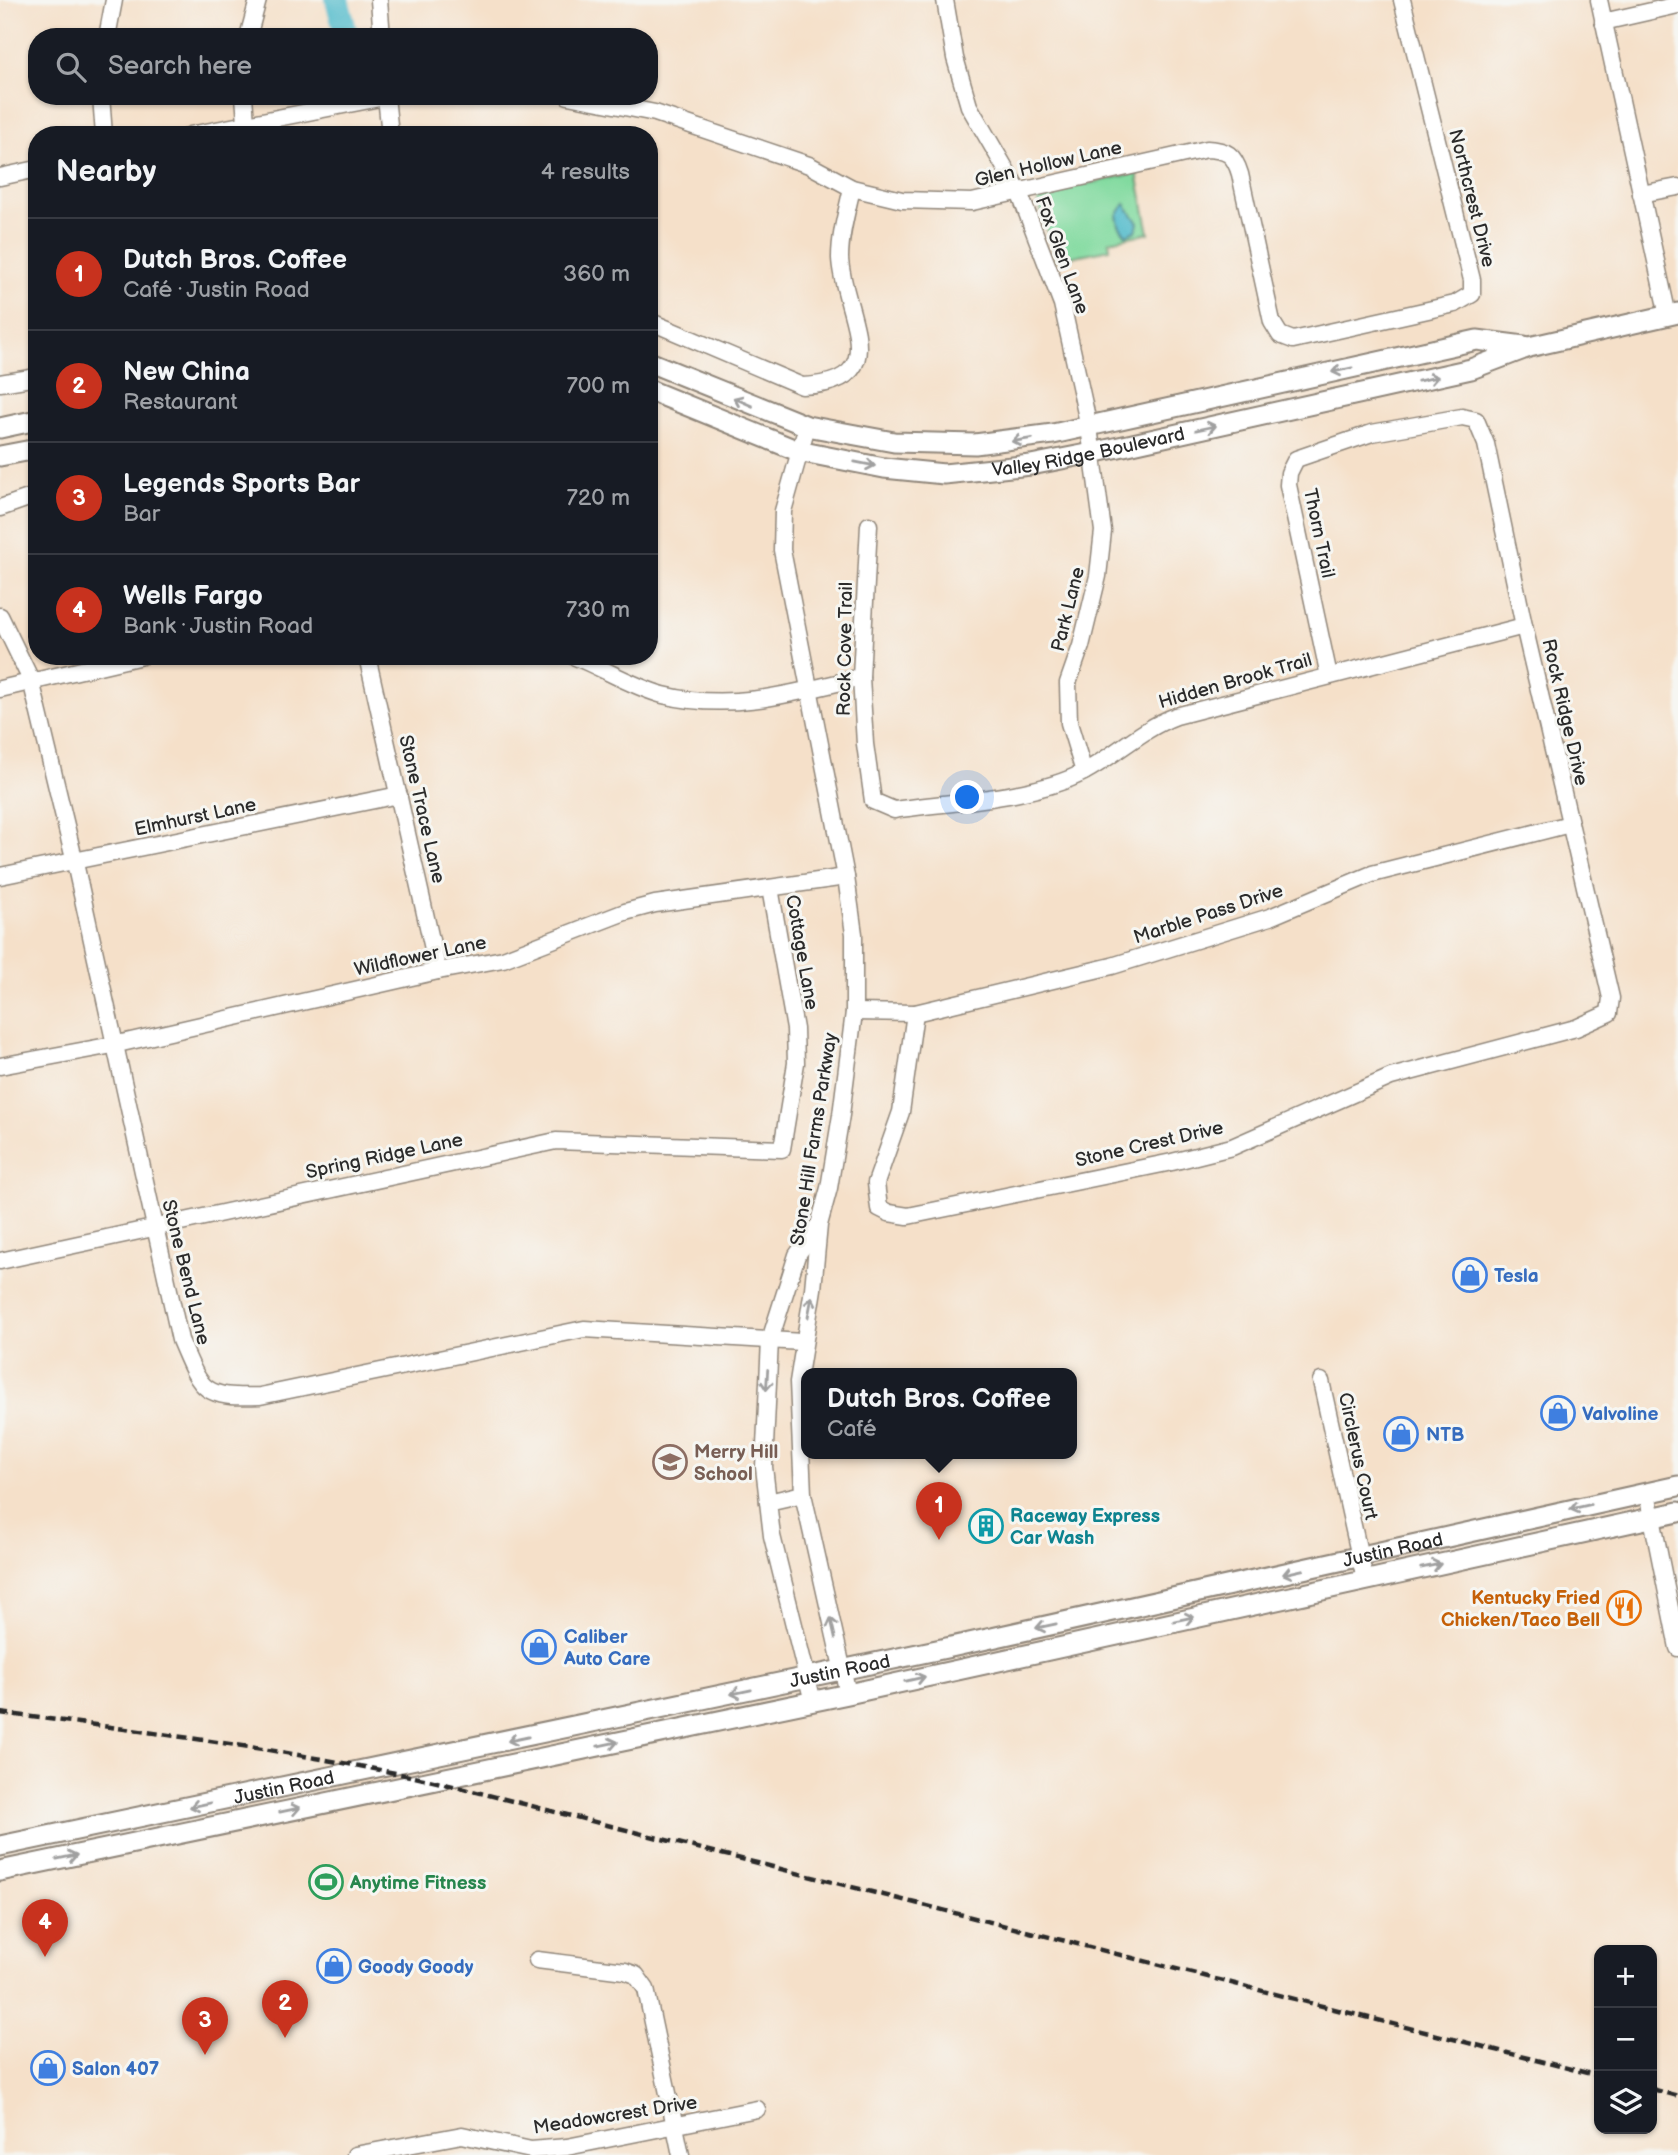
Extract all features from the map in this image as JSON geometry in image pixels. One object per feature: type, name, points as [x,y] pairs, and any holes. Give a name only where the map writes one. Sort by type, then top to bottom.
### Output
[{"type":"main road","name":"Valley Ridge Boulevard","points":[[658,394],[798,451],[884,468],[944,474],[1031,465],[1092,453],[1471,369],[1529,347],[1673,314]]},
{"type":"main road","name":"Valley Ridge Boulevard","points":[[658,366],[807,426],[871,439],[944,444],[1012,441],[1477,340],[1529,347]]},
{"type":"main road","points":[[0,428],[28,422]]},
{"type":"main road","points":[[0,456],[28,451]]},
{"type":"main road","name":"Justin Road","points":[[0,1846],[843,1670],[1678,1486]]},
{"type":"main road","name":"Justin Road","points":[[0,1871],[813,1702],[1678,1512]]},
{"type":"main road","points":[[1113,1612],[1118,1633]]},
{"type":"street","points":[[109,28],[114,0]]},
{"type":"street","points":[[250,28],[258,0]]},
{"type":"street","points":[[379,0],[381,28]]},
{"type":"street","name":"Fox Glen Lane","points":[[945,0],[955,58],[969,106],[1019,192],[1062,304],[1092,453]]},
{"type":"street","name":"Northcrest Drive","points":[[1260,260],[1272,322],[1280,335],[1293,340],[1455,304],[1472,294],[1472,280],[1402,0]]},
{"type":"street","points":[[1598,0],[1641,194],[1673,314]]},
{"type":"street","points":[[1603,22],[1678,5]]},
{"type":"street","points":[[102,105],[103,126]]},
{"type":"street","points":[[245,105],[246,126]]},
{"type":"street","points":[[255,126],[347,105]]},
{"type":"street","points":[[388,105],[389,126]]},
{"type":"street","name":"Glen Hollow Lane","points":[[610,105],[667,117],[809,165],[852,188],[902,200],[972,202],[1206,149],[1226,150],[1236,160],[1260,260]]},
{"type":"street","points":[[0,177],[28,171]]},
{"type":"street","points":[[1641,194],[1678,187]]},
{"type":"street","points":[[658,324],[706,342],[802,386],[823,386],[843,379],[858,359],[858,327],[840,260],[842,232],[852,188]]},
{"type":"street","points":[[0,383],[28,378]]},
{"type":"street","name":"Thorn Trail","points":[[1329,676],[1289,485],[1289,473],[1296,458],[1372,433],[1462,417],[1476,420]]},
{"type":"street","name":"Rock Ridge Drive","points":[[1476,420],[1486,444],[1524,626],[1611,998],[1609,1013]]},
{"type":"street","name":"Stone Hill Farms Parkway","points":[[801,1449],[798,1382],[813,1289],[819,1225],[829,1188],[841,1115],[854,1012],[854,934],[846,877],[782,550],[783,511],[807,426]]},
{"type":"street","name":"Park Lane","points":[[1084,772],[1069,723],[1069,683],[1098,576],[1103,531],[1092,453]]},
{"type":"street","points":[[0,508],[28,498]]},
{"type":"street","name":"Rock Cove Trail","points":[[869,525],[861,677],[865,744],[873,800],[885,808]]},
{"type":"street","name":"Stone Bend Lane","points":[[0,616],[31,680],[75,863],[180,1340],[198,1380],[211,1392],[224,1397],[260,1396],[584,1329],[803,1342]]},
{"type":"street","name":"Hidden Brook Trail","points":[[885,808],[894,810],[1050,785],[1084,772],[1153,725],[1524,626]]},
{"type":"street","points":[[0,689],[100,665]]},
{"type":"street","name":"Stone Trace Lane","points":[[369,665],[438,971]]},
{"type":"street","points":[[594,665],[662,695],[705,701],[766,701],[861,677]]},
{"type":"street","name":"Elmhurst Lane","points":[[0,876],[75,863],[399,795]]},
{"type":"street","name":"Marble Pass Drive","points":[[854,1012],[915,1013],[1112,966],[1270,918],[1372,874],[1570,824]]},
{"type":"street","name":"Wildflower Lane","points":[[0,1066],[113,1045],[438,971],[503,959],[625,912],[655,904],[846,877]]},
{"type":"street","name":"Cottage Lane","points":[[770,888],[795,1029],[796,1063],[782,1149]]},
{"type":"street","name":"Stone Crest Drive","points":[[915,1013],[901,1112],[876,1183],[879,1208],[889,1213],[908,1216],[1172,1162],[1232,1147],[1391,1077],[1576,1028],[1609,1013]]},
{"type":"street","name":"Spring Ridge Lane","points":[[0,1261],[556,1141],[588,1139],[782,1149]]},
{"type":"street","points":[[813,1702],[772,1535],[764,1467],[770,1340],[797,1255],[819,1225]]},
{"type":"street","name":"Circlerus Court","points":[[1321,1381],[1365,1580]]},
{"type":"street","name":"Stone Hill Farms Parkway","points":[[801,1459],[803,1494],[848,1694]]},
{"type":"street","points":[[1647,1493],[1678,1648]]},
{"type":"street","points":[[768,1502],[803,1494]]},
{"type":"street","points":[[537,1960],[625,1971],[636,1975],[646,1989],[681,2155]]},
{"type":"street","name":"Meadowcrest Drive","points":[[355,2155],[462,2135],[517,2148],[567,2147],[757,2109]]},
{"type":"green space","points":[[1137,173],[1149,233],[1109,241],[1110,249],[1056,260],[1037,198],[1044,193]]},
{"type":"water","points":[[1125,204],[1138,223],[1136,231],[1126,235],[1119,225],[1117,215]]},
{"type":"waterway","points":[[337,0],[345,28]]},
{"type":"railway","points":[[0,1713],[272,1751],[433,1781],[1594,2075]]},
{"type":"railway","points":[[1657,2090],[1678,2096]]},
{"type":"place","name":"Tesla","points":[[1470,1275]]},
{"type":"place","name":"Valvoline","points":[[1558,1413]]},
{"type":"place","name":"NTB","points":[[1401,1434]]},
{"type":"place","name":"Merry Hill School","points":[[670,1462]]},
{"type":"place","name":"Raceway Express Car Wash","points":[[986,1526]]},
{"type":"place","name":"Dutch Bros. Coffee","points":[[939,1540]]},
{"type":"place","name":"Kentucky Fried Chicken/Taco Bell","points":[[1624,1608]]},
{"type":"place","name":"Caliber Auto Care","points":[[539,1647]]},
{"type":"place","name":"Anytime Fitness","points":[[326,1882]]},
{"type":"place","name":"Wells Fargo","points":[[45,1957]]},
{"type":"place","name":"Goody Goody","points":[[334,1966]]},
{"type":"place","name":"New China","points":[[285,2038]]},
{"type":"place","name":"Legends Sports Bar","points":[[205,2055]]},
{"type":"place","name":"Salon 407","points":[[48,2068]]}]
